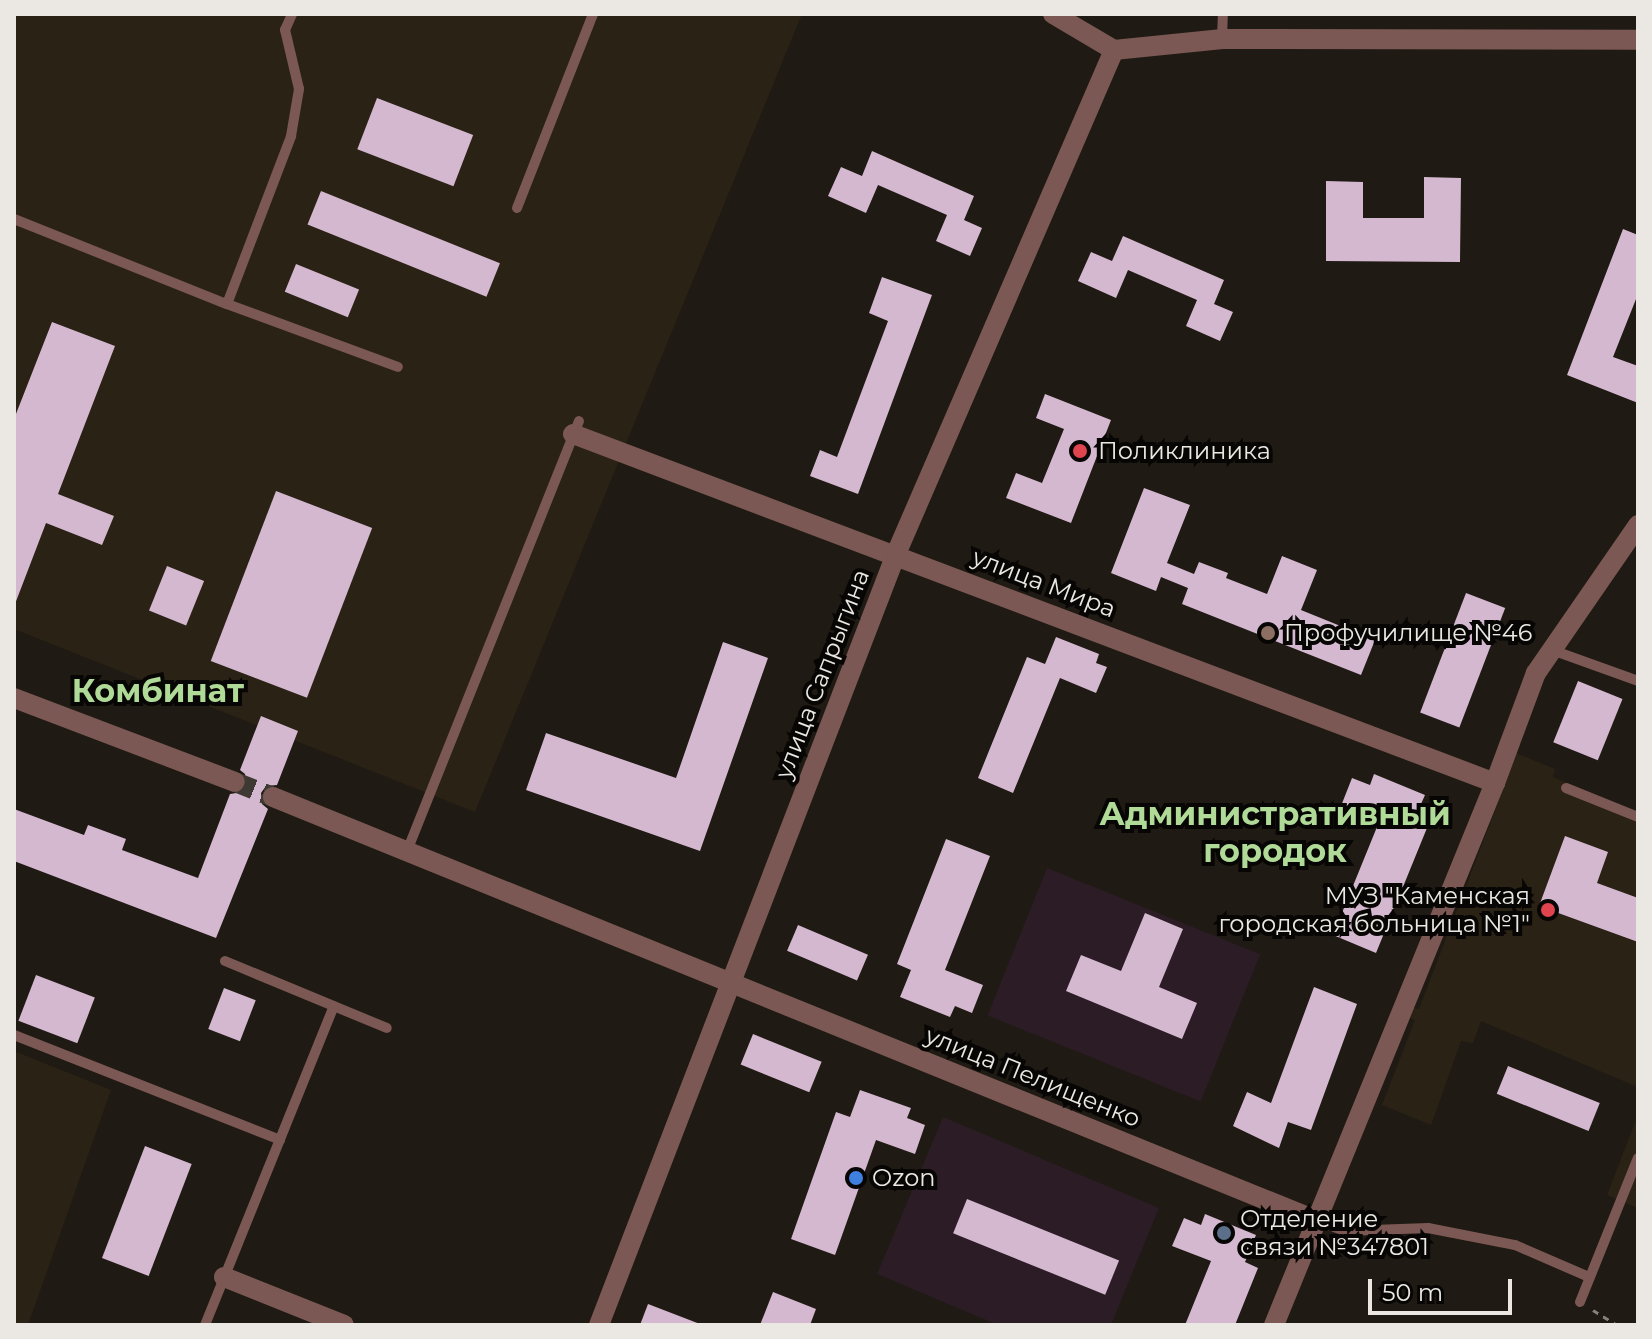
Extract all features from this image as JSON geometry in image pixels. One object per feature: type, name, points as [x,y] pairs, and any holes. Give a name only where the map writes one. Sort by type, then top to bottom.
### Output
[{"type":"street","points":[[1053,14],[1114,50],[1222,39],[1638,40]]},
{"type":"street","name":"улица Сапрыгина","points":[[599,1325],[896,554],[1114,50]]},
{"type":"street","name":"улица Мира","points":[[576,428],[1495,783]]},
{"type":"street","points":[[1274,1325],[1495,783],[1536,673],[1638,525]]},
{"type":"street","points":[[14,698],[235,782]]},
{"type":"street","name":"улица Пелищенко","points":[[273,797],[1315,1220]]},
{"type":"street","points":[[224,1277],[344,1325]]},
{"type":"lane","points":[[227,304],[291,136],[299,89],[285,30],[292,14]]},
{"type":"lane","points":[[517,208],[593,14]]},
{"type":"lane","points":[[1222,39],[1223,14]]},
{"type":"lane","points":[[14,219],[227,304],[398,367]]},
{"type":"lane","points":[[407,851],[576,428]]},
{"type":"lane","points":[[1552,650],[1638,681]]},
{"type":"lane","points":[[1566,788],[1638,817]]},
{"type":"lane","points":[[225,961],[387,1028]]},
{"type":"lane","points":[[205,1325],[334,1006]]},
{"type":"lane","points":[[14,1035],[280,1140]]},
{"type":"lane","points":[[1580,1302],[1638,1158]]},
{"type":"lane","points":[[1315,1220],[1345,1231],[1428,1228],[1515,1245],[1589,1277]]},
{"type":"path","points":[[1580,1302],[1617,1325]]},
{"type":"shaded area","points":[[14,14],[802,14],[475,812],[14,629]]},
{"type":"shaded area","name":"МУЗ \"Каменская городская больница №1\"","points":[[1511,751],[1555,769],[1553,777],[1634,813],[1638,806],[1638,1087],[1481,1021],[1473,1043],[1461,1041],[1431,1125],[1382,1105],[1415,1020],[1408,1017],[1411,1007],[1419,1009],[1506,782]]},
{"type":"shaded area","points":[[1047,868],[1260,954],[1201,1102],[987,1015]]},
{"type":"shaded area","points":[[14,1051],[111,1090],[28,1325],[14,1325]]},
{"type":"shaded area","points":[[1638,1115],[1638,1208],[1607,1195]]},
{"type":"shaded area","points":[[943,1117],[1159,1208],[1111,1325],[998,1325],[877,1274]]},
{"type":"building","points":[[377,98],[473,135],[453,186],[357,149]]},
{"type":"building","points":[[872,151],[974,196],[964,220],[982,228],[970,256],[936,241],[947,215],[878,185],[866,213],[828,196],[841,167],[862,176]]},
{"type":"building","points":[[1424,177],[1461,178],[1460,262],[1326,261],[1326,181],[1363,182],[1363,218],[1424,218]]},
{"type":"building","points":[[321,191],[500,263],[486,297],[308,224]]},
{"type":"building","points":[[1623,229],[1638,235],[1638,294],[1613,357],[1638,366],[1638,403],[1567,375]]},
{"type":"building","points":[[1123,236],[1224,280],[1214,304],[1233,312],[1220,341],[1186,326],[1197,300],[1128,270],[1116,298],[1078,281],[1091,252],[1112,261]]},
{"type":"building","points":[[296,264],[359,289],[348,317],[285,292]]},
{"type":"building","points":[[882,277],[932,295],[858,494],[810,476],[820,450],[837,457],[888,321],[869,313]]},
{"type":"building","points":[[52,322],[115,346],[58,494],[114,516],[102,545],[46,523],[15,604],[14,419]]},
{"type":"building","points":[[1045,394],[1111,420],[1071,523],[1006,498],[1016,473],[1042,483],[1064,429],[1036,418]]},
{"type":"building","points":[[1144,488],[1190,505],[1167,563],[1194,574],[1199,562],[1228,573],[1226,578],[1267,594],[1282,556],[1317,570],[1301,610],[1375,640],[1361,675],[1182,604],[1188,588],[1161,577],[1156,591],[1111,573]]},
{"type":"building","points":[[276,491],[372,528],[307,698],[211,661]]},
{"type":"building","points":[[167,566],[204,581],[186,625],[149,611]]},
{"type":"building","points":[[1466,593],[1505,608],[1459,728],[1420,712]]},
{"type":"building","points":[[1056,637],[1099,654],[1096,663],[1107,667],[1096,693],[1060,678],[1013,793],[978,778],[1027,657],[1045,664]]},
{"type":"building","points":[[723,642],[768,658],[700,851],[526,790],[546,733],[676,778]]},
{"type":"building","points":[[1578,681],[1623,699],[1598,760],[1553,742]]},
{"type":"building","points":[[261,716],[298,731],[277,785],[266,786],[261,793],[262,804],[268,809],[216,938],[14,861],[14,809],[84,835],[88,825],[126,839],[122,850],[198,878],[230,794],[243,792],[247,786],[245,774],[240,770]]},
{"type":"building","points":[[1374,774],[1425,795],[1413,822],[1427,828],[1376,953],[1333,935],[1379,822],[1341,806],[1352,778],[1370,785]]},
{"type":"building","points":[[1565,836],[1608,852],[1597,883],[1638,898],[1638,942],[1539,906]]},
{"type":"building","points":[[946,839],[990,856],[945,970],[983,985],[972,1013],[955,1006],[950,1017],[900,997],[911,970],[897,964]]},
{"type":"building","points":[[1145,913],[1183,929],[1159,987],[1197,1003],[1182,1039],[1066,991],[1081,955],[1121,971]]},
{"type":"building","points":[[798,925],[868,955],[857,980],[787,951]]},
{"type":"building","points":[[36,975],[95,998],[77,1043],[18,1021]]},
{"type":"building","points":[[1314,987],[1357,1004],[1311,1130],[1288,1122],[1279,1148],[1233,1126],[1247,1092],[1271,1103]]},
{"type":"building","points":[[224,988],[256,1000],[240,1041],[208,1029]]},
{"type":"building","points":[[753,1034],[822,1062],[809,1092],[741,1065]]},
{"type":"building","points":[[1508,1066],[1600,1103],[1589,1131],[1497,1094]]},
{"type":"building","points":[[860,1090],[911,1108],[907,1118],[925,1125],[915,1154],[876,1140],[835,1255],[791,1239],[836,1112],[850,1117]]},
{"type":"building","points":[[145,1146],[192,1164],[149,1276],[102,1258]]},
{"type":"building","points":[[967,1199],[1119,1260],[1105,1295],[953,1233]]},
{"type":"building","points":[[1205,1214],[1256,1235],[1245,1262],[1258,1268],[1235,1325],[1185,1325],[1211,1261],[1172,1246],[1184,1218],[1201,1225]]},
{"type":"building","points":[[773,1292],[816,1309],[810,1325],[760,1325]]},
{"type":"building","points":[[648,1304],[700,1324],[700,1325],[640,1325]]},
{"type":"tunnel","points":[[235,782],[273,797]]},
{"type":"place","name":"Поликлиника","points":[[1080,451]]},
{"type":"place","name":"Профучилище №46","points":[[1268,633]]},
{"type":"place","name":"МУЗ \"Каменская городская больница №1\"","points":[[1548,910]]},
{"type":"place","name":"Ozon","points":[[856,1178]]},
{"type":"place","name":"Отделение связи №347801","points":[[1224,1233]]},
{"type":"district","name":"Комбинат","points":[[158,691]]},
{"type":"district","name":"Административный городок","points":[[1275,834]]}]
